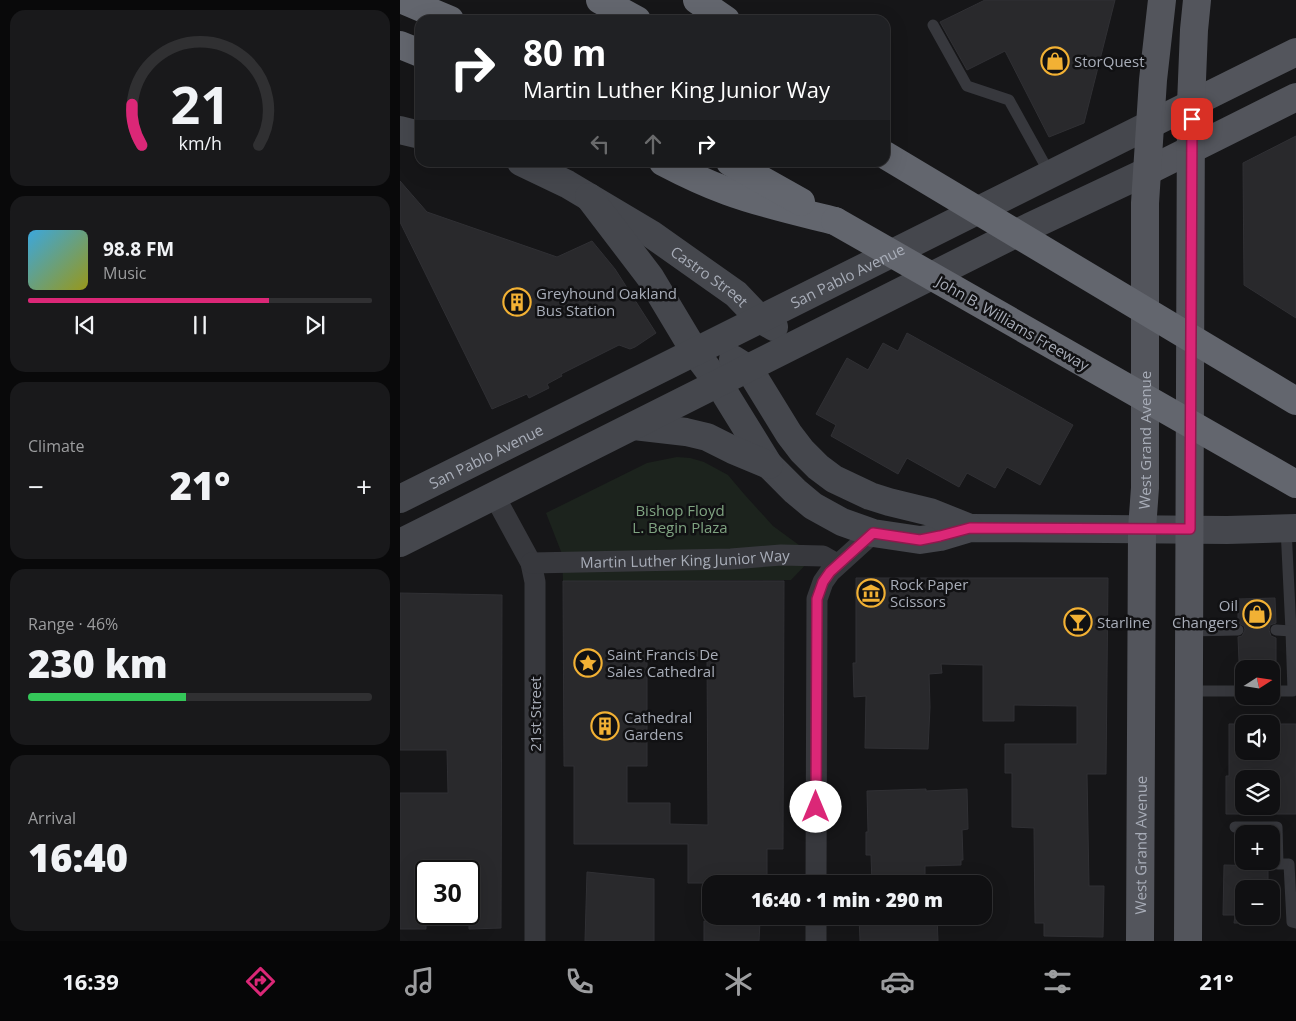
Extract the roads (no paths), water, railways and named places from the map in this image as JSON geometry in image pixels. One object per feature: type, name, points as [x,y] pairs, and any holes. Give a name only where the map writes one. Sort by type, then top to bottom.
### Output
[{"type":"highway","points":[[403,0],[438,15]]},
{"type":"highway","points":[[600,0],[628,15]]},
{"type":"highway","points":[[697,0],[719,15]]},
{"type":"highway","points":[[400,45],[415,51]]},
{"type":"highway","points":[[890,158],[1296,400]]},
{"type":"highway","points":[[672,167],[728,192],[752,200],[835,221]]},
{"type":"highway","name":"John B. Williams Freeway","points":[[739,167],[1296,484]]},
{"type":"main road","name":"West Grand Avenue","points":[[1140,941],[1142,529],[1145,488],[1145,203],[1153,80],[1162,0]]},
{"type":"main road","points":[[1188,941],[1191,104],[1197,0]]},
{"type":"main road","name":"San Pablo Avenue","points":[[400,499],[1296,52]]},
{"type":"main road","points":[[400,543],[749,369],[835,323],[1296,97]]},
{"type":"main road","points":[[400,130],[415,134]]},
{"type":"main road","name":"Castro Street","points":[[531,167],[567,184],[673,249],[736,294],[760,318],[776,328],[791,332],[835,323]]},
{"type":"main road","name":"Castro Street","points":[[589,197],[650,277],[695,352],[719,384],[769,465],[795,491],[814,506],[842,522],[873,533]]},
{"type":"main road","points":[[695,352],[725,356],[749,369],[789,434],[802,451],[818,467],[834,479],[852,489],[889,502],[930,512],[970,528]]},
{"type":"main road","points":[[634,426],[686,432],[707,437],[732,450],[769,465]]},
{"type":"main road","points":[[873,533],[920,540],[970,528],[1291,528]]},
{"type":"street","name":"21st Street","points":[[495,496],[531,563],[535,582],[535,941]]},
{"type":"street","points":[[816,875],[817,599],[823,582],[838,564],[873,533]]},
{"type":"street","name":"Martin Luther King Junior Way","points":[[531,563],[731,559],[780,555],[822,556],[838,564]]},
{"type":"street","points":[[816,925],[816,941]]},
{"type":"lane","points":[[933,25],[967,86],[1009,100],[1050,174]]},
{"type":"lane","points":[[1280,691],[1293,691],[1291,528]]},
{"type":"lane","points":[[1189,631],[1238,630]]},
{"type":"lane","points":[[1276,630],[1291,631]]},
{"type":"lane","points":[[1189,691],[1235,691]]},
{"type":"lane","points":[[1280,864],[1289,864],[1292,922],[1296,923]]},
{"type":"place","name":"StorQuest","points":[[1055,61]]},
{"type":"place","name":"Greyhound Oakland Bus Station","points":[[517,302]]},
{"type":"place","name":"Rock Paper Scissors","points":[[871,593]]},
{"type":"place","name":"Oil Changers","points":[[1257,614]]},
{"type":"place","name":"Starline","points":[[1078,622]]},
{"type":"place","name":"Saint Francis De Sales Cathedral","points":[[588,663]]},
{"type":"place","name":"Cathedral Gardens","points":[[605,726]]},
{"type":"park label","name":"Bishop Floyd L. Begin Plaza","points":[[680,518]]}]
